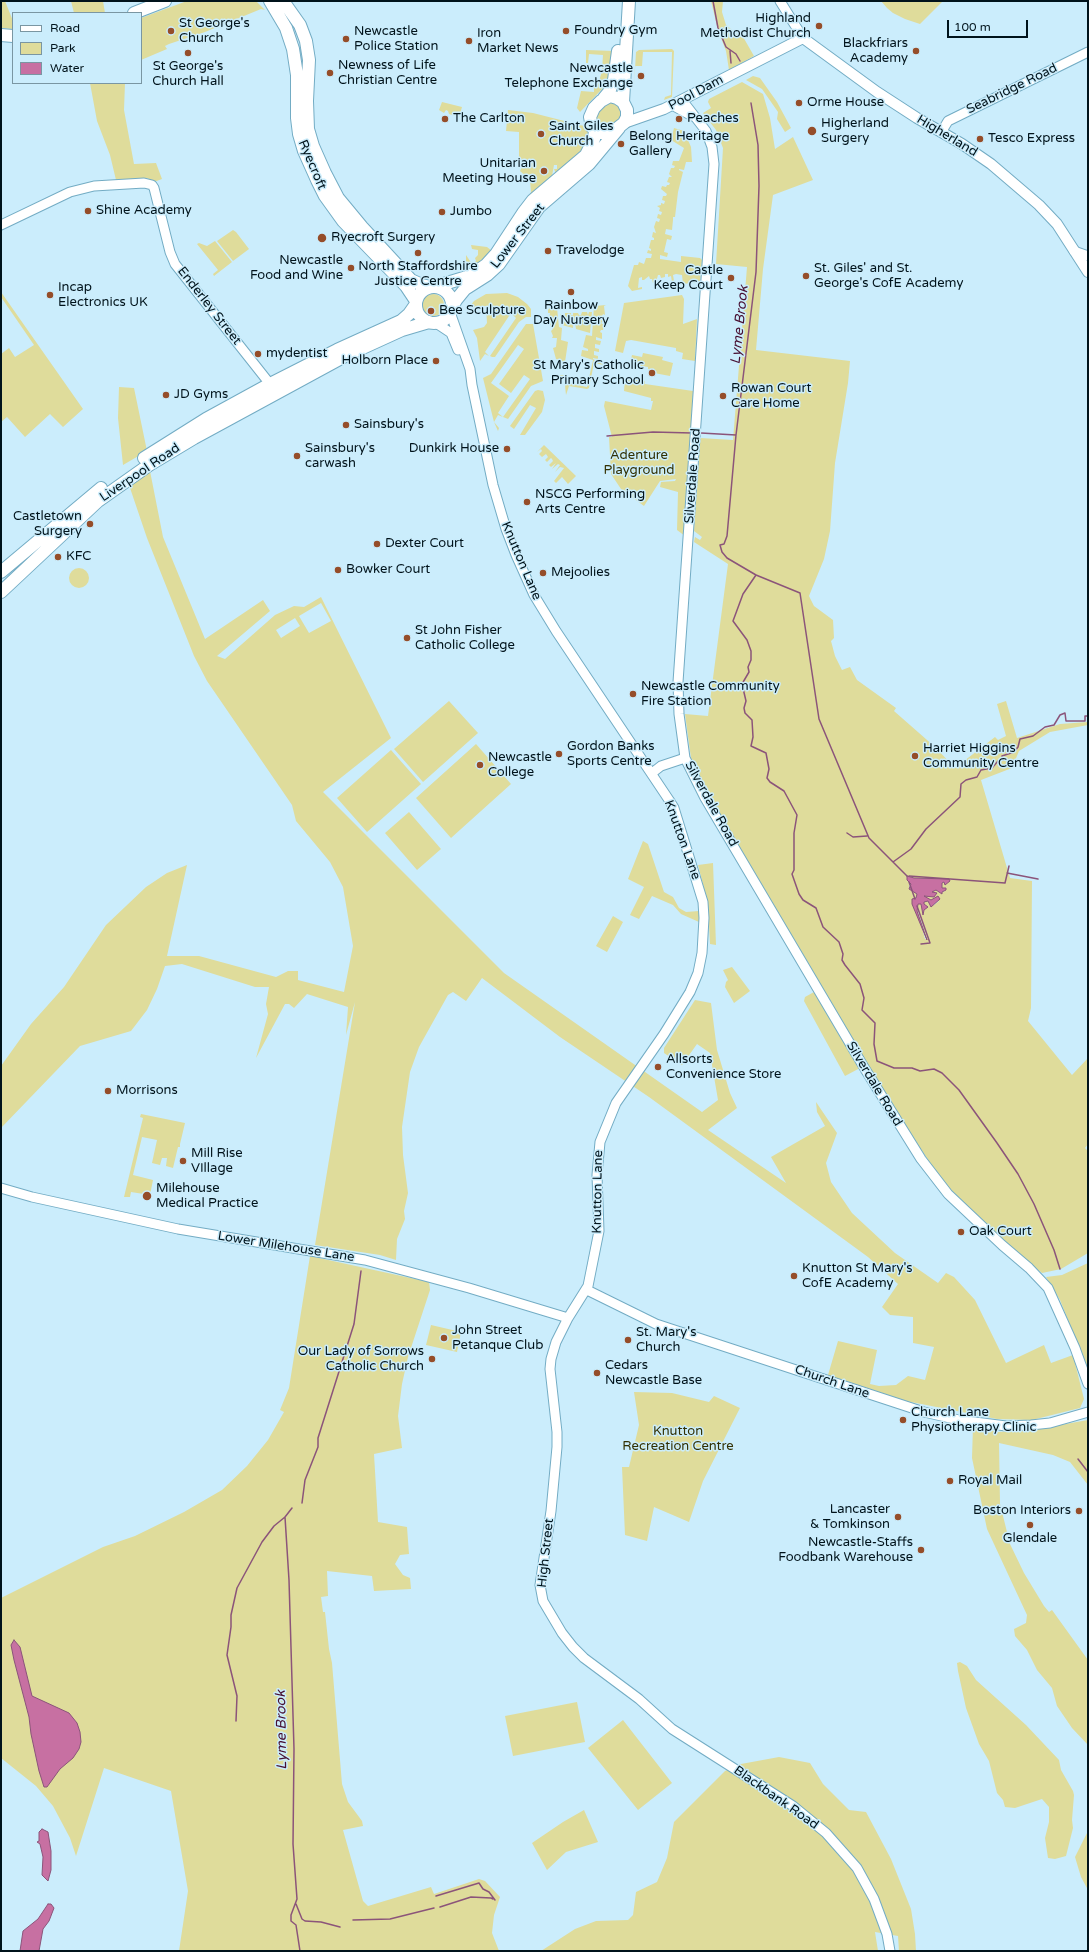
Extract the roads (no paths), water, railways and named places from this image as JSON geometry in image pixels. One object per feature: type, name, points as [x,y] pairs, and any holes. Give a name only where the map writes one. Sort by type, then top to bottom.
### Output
[{"type":"highway","points":[[137,12],[166,1]]},
{"type":"highway","points":[[265,1],[277,12]]},
{"type":"highway","name":"Ryecroft","points":[[270,1],[286,28],[293,49],[297,75],[297,118],[299,134],[304,151],[323,191],[343,221],[406,286],[416,302]]},
{"type":"highway","name":"Ryecroft","points":[[283,1],[300,25],[306,41],[308,60],[308,123],[313,146],[333,188],[346,208],[411,280],[422,285],[432,287]]},
{"type":"highway","points":[[620,1],[616,73],[609,92],[594,108],[591,114],[590,123],[595,130],[606,134],[621,125],[627,113],[624,104],[629,1]]},
{"type":"highway","points":[[286,28],[306,41],[302,47],[302,67],[297,75]]},
{"type":"highway","points":[[1,35],[12,36]]},
{"type":"highway","points":[[604,98],[614,96],[624,104]]},
{"type":"highway","name":"Lower Street","points":[[450,311],[456,300],[465,289],[483,278],[499,264],[539,207],[589,164],[621,125]]},
{"type":"highway","name":"Lower Street","points":[[432,287],[475,273],[491,259],[533,200],[586,155],[594,139],[595,130]]},
{"type":"highway","name":"Ryecroft","points":[[398,265],[404,267],[414,276],[427,282],[447,283]]},
{"type":"highway","points":[[432,287],[447,293],[450,299],[450,311],[443,320],[416,325],[376,341],[275,387],[337,350],[401,321],[410,314],[421,292],[432,287]]},
{"type":"highway","points":[[416,302],[417,311],[420,317],[433,322]]},
{"type":"highway","name":"Liverpool Road","points":[[220,418],[241,401],[250,399],[275,387]]},
{"type":"highway","name":"Liverpool Road","points":[[1,592],[128,474],[148,460],[275,387]]},
{"type":"highway","name":"Liverpool Road","points":[[1,572],[105,484],[128,474]]},
{"type":"highway","points":[[15,560],[22,573]]},
{"type":"main road","points":[[780,1],[803,38]]},
{"type":"main road","name":"Pool Dam","points":[[621,125],[655,113],[672,105],[803,38]]},
{"type":"main road","name":"Higherland","points":[[803,38],[877,92],[917,118],[942,131],[991,164],[1039,205],[1056,224],[1088,272]]},
{"type":"main road","name":"Seabridge Road","points":[[942,131],[948,121],[1088,52]]},
{"type":"main road","name":"Silverdale Road","points":[[682,100],[706,131],[712,146],[714,164],[678,682],[679,714],[685,758],[705,798],[868,1075],[934,1178],[948,1194],[1002,1245],[1029,1268],[1048,1288],[1075,1348],[1088,1384]]},
{"type":"main road","name":"Pool Dam","points":[[624,104],[639,112],[655,113]]},
{"type":"main road","name":"Silverdale Road","points":[[672,105],[697,119]]},
{"type":"main road","name":"Enderley Street","points":[[1,225],[70,192],[94,186],[144,183],[150,184],[154,188],[170,252],[176,264],[262,373],[275,387]]},
{"type":"main road","points":[[1074,251],[1088,256]]},
{"type":"main road","name":"Knutton Lane","points":[[450,311],[468,359],[472,385],[499,507],[510,540],[526,576],[556,631],[674,808],[703,902],[704,918],[702,953],[698,973],[690,992],[664,1034],[616,1103],[600,1142],[597,1174],[599,1231],[587,1290]]},
{"type":"main road","name":"Knutton Lane","points":[[433,322],[448,330],[453,336],[472,385]]},
{"type":"main road","points":[[652,773],[661,766],[685,758]]},
{"type":"main road","name":"Lower Milehouse Lane","points":[[1,1188],[32,1197],[178,1229],[308,1252],[361,1259],[477,1290],[568,1318]]},
{"type":"main road","points":[[568,1318],[587,1290]]},
{"type":"main road","name":"Church Lane","points":[[587,1290],[673,1331],[924,1412],[1001,1426],[1031,1426],[1050,1423],[1088,1412]]},
{"type":"main road","name":"High Street","points":[[568,1318],[554,1348],[550,1369],[556,1419],[556,1465],[540,1585],[543,1600],[558,1627],[573,1647],[584,1658],[639,1699],[690,1743]]},
{"type":"main road","name":"Blackbank Road","points":[[690,1743],[735,1768],[793,1806],[826,1833],[857,1868],[874,1899],[887,1934],[890,1951]]},
{"type":"water","points":[[907,876],[914,878],[949,879],[950,881],[945,885],[944,882],[942,883],[942,888],[946,888],[946,890],[942,892],[942,894],[936,890],[932,892],[937,893],[934,897],[924,896],[931,900],[938,896],[940,899],[931,907],[928,901],[924,902],[924,904],[928,907],[924,910],[923,915],[921,904],[918,904],[917,911],[927,940],[912,904],[912,899],[916,898],[917,894],[909,889],[911,884],[907,880]]},
{"type":"water","points":[[14,1640],[20,1647],[32,1696],[69,1713],[77,1723],[80,1732],[81,1742],[79,1749],[73,1758],[60,1769],[47,1787],[44,1787],[39,1771],[29,1717],[14,1660],[11,1645]]},
{"type":"water","points":[[42,1829],[48,1832],[51,1851],[51,1870],[48,1881],[42,1875],[43,1857],[40,1844],[37,1842],[39,1841],[39,1832]]},
{"type":"water","points":[[48,1904],[51,1904],[54,1908],[49,1921],[43,1929],[39,1951],[20,1951],[23,1931],[38,1919]]},
{"type":"waterway","name":"Lyme Brook","points":[[713,1],[718,28],[726,47],[736,54],[740,61]]},
{"type":"waterway","name":"Lyme Brook","points":[[730,51],[731,63]]},
{"type":"waterway","points":[[751,103],[758,145],[759,186],[756,272],[736,435],[727,536],[724,544],[720,545],[722,552],[727,558],[756,575],[743,594],[733,621],[747,640],[751,651],[751,660],[748,667],[749,672],[742,684],[746,701],[744,708],[745,713],[752,720],[753,737],[751,746],[766,753],[769,769],[767,778],[770,782],[784,791],[797,815],[794,833],[794,870],[792,874],[799,894],[803,900],[816,908],[823,927],[839,942],[843,954],[842,960],[860,984],[864,998],[862,1010],[875,1023],[874,1044],[877,1061],[894,1068],[912,1068],[920,1071],[934,1069],[942,1073],[959,1090],[1018,1174],[1034,1204],[1054,1250],[1060,1269]]},
{"type":"waterway","points":[[607,436],[653,432],[692,433]]},
{"type":"waterway","points":[[701,433],[736,435]]},
{"type":"waterway","points":[[756,575],[800,593],[819,719],[869,838],[907,876]]},
{"type":"waterway","points":[[893,862],[911,849],[926,829],[960,797],[961,784],[966,780],[977,777],[981,770],[992,768],[998,761],[1003,760],[1002,756],[1014,752],[1018,747],[1020,739],[1033,736],[1045,727],[1054,725],[1060,715],[1065,713],[1066,721],[1085,721],[1085,716],[1088,716]]},
{"type":"waterway","points":[[847,833],[853,837],[867,836]]},
{"type":"waterway","points":[[909,876],[1005,883],[1009,866]]},
{"type":"waterway","points":[[1007,873],[1038,879]]},
{"type":"waterway","points":[[909,882],[915,899]]},
{"type":"waterway","points":[[917,906],[930,943],[921,944]]},
{"type":"waterway","name":"Lyme Brook","points":[[302,1503],[305,1480],[318,1447],[318,1438],[354,1324],[361,1271]]},
{"type":"waterway","points":[[1078,1459],[1088,1472]]},
{"type":"waterway","name":"Lyme Brook","points":[[292,1508],[285,1517],[289,1580],[294,1749],[293,1844],[297,1899],[291,1915],[291,1921],[296,1925],[300,1951]]},
{"type":"waterway","points":[[236,1721],[237,1696],[227,1655],[231,1615],[237,1588],[262,1542],[274,1526],[285,1517]]},
{"type":"waterway","points":[[436,1896],[479,1883],[495,1900]]},
{"type":"waterway","points":[[440,1907],[471,1897],[493,1899]]},
{"type":"waterway","points":[[296,1904],[302,1919],[305,1921],[321,1922],[340,1927]]},
{"type":"waterway","points":[[353,1920],[390,1919],[434,1908]]},
{"type":"place","name":"Highland Methodist Church","points":[[819,26]]},
{"type":"place","name":"St George's Church","points":[[171,31]]},
{"type":"place","name":"Foundry Gym","points":[[566,31]]},
{"type":"place","name":"Newcastle Police Station","points":[[346,39]]},
{"type":"place","name":"Iron Market News","points":[[469,41]]},
{"type":"place","name":"Blackfriars Academy","points":[[916,51]]},
{"type":"place","name":"St George's Church Hall","points":[[188,53]]},
{"type":"place","name":"Newness of Life Christian Centre","points":[[330,73]]},
{"type":"place","name":"Newcastle Telephone Exchange","points":[[641,76]]},
{"type":"place","name":"Orme House","points":[[799,103]]},
{"type":"place","name":"The Carlton","points":[[445,119]]},
{"type":"place","name":"Peaches","points":[[679,119]]},
{"type":"place","name":"Higherland Surgery","points":[[812,131]]},
{"type":"place","name":"Saint Giles Church","points":[[541,134]]},
{"type":"place","name":"Tesco Express","points":[[980,139]]},
{"type":"place","name":"Belong Heritage Gallery","points":[[621,144]]},
{"type":"place","name":"Unitarian Meeting House","points":[[544,171]]},
{"type":"place","name":"Shine Academy","points":[[88,211]]},
{"type":"place","name":"Jumbo","points":[[442,212]]},
{"type":"place","name":"Ryecroft Surgery","points":[[322,238]]},
{"type":"place","name":"Travelodge","points":[[548,251]]},
{"type":"place","name":"North Staffordshire Justice Centre","points":[[418,253]]},
{"type":"place","name":"Newcastle Food and Wine","points":[[351,268]]},
{"type":"place","name":"St. Giles' and St. George's CofE Academy","points":[[806,276]]},
{"type":"place","name":"Castle Keep Court","points":[[731,278]]},
{"type":"place","name":"Rainbow Day Nursery","points":[[571,292]]},
{"type":"place","name":"Incap Electronics UK","points":[[50,295]]},
{"type":"place","name":"Bee Sculpture","points":[[431,311]]},
{"type":"place","name":"mydentist","points":[[258,354]]},
{"type":"place","name":"Holborn Place","points":[[436,361]]},
{"type":"place","name":"St Mary's Catholic Primary School","points":[[652,373]]},
{"type":"place","name":"JD Gyms","points":[[166,395]]},
{"type":"place","name":"Rowan Court Care Home","points":[[723,396]]},
{"type":"place","name":"Sainsbury's","points":[[346,425]]},
{"type":"place","name":"Dunkirk House","points":[[507,449]]},
{"type":"place","name":"Sainsbury's carwash","points":[[297,456]]},
{"type":"place","name":"NSCG Performing Arts Centre","points":[[527,502]]},
{"type":"place","name":"Castletown Surgery","points":[[90,524]]},
{"type":"place","name":"Dexter Court","points":[[377,544]]},
{"type":"place","name":"KFC","points":[[58,557]]},
{"type":"place","name":"Bowker Court","points":[[338,570]]},
{"type":"place","name":"Mejoolies","points":[[543,573]]},
{"type":"place","name":"St John Fisher Catholic College","points":[[407,638]]},
{"type":"place","name":"Newcastle Community Fire Station","points":[[633,694]]},
{"type":"place","name":"Gordon Banks Sports Centre","points":[[559,754]]},
{"type":"place","name":"Harriet Higgins Community Centre","points":[[915,756]]},
{"type":"place","name":"Newcastle College","points":[[480,765]]},
{"type":"place","name":"Allsorts Convenience Store","points":[[658,1067]]},
{"type":"place","name":"Morrisons","points":[[108,1091]]},
{"type":"place","name":"Mill Rise VIllage","points":[[183,1161]]},
{"type":"place","name":"Milehouse Medical Practice","points":[[147,1196]]},
{"type":"place","name":"Oak Court","points":[[961,1232]]},
{"type":"place","name":"Knutton St Mary's CofE Academy","points":[[794,1276]]},
{"type":"place","name":"John Street Petanque Club","points":[[444,1338]]},
{"type":"place","name":"St. Mary's Church","points":[[628,1340]]},
{"type":"place","name":"Our Lady of Sorrows Catholic Church","points":[[432,1359]]},
{"type":"place","name":"Cedars Newcastle Base","points":[[597,1373]]},
{"type":"place","name":"Church Lane Physiotherapy Clinic","points":[[903,1420]]},
{"type":"place","name":"Royal Mail","points":[[950,1481]]},
{"type":"place","name":"Boston Interiors","points":[[1079,1511]]},
{"type":"place","name":"Lancaster & Tomkinson","points":[[898,1517]]},
{"type":"place","name":"Glendale","points":[[1030,1525]]},
{"type":"place","name":"Newcastle-Staffs Foodbank Warehouse","points":[[921,1550]]},
{"type":"park label","name":"Adenture Playground","points":[[639,464]]},
{"type":"park label","name":"Knutton Recreation Centre","points":[[678,1440]]}]
